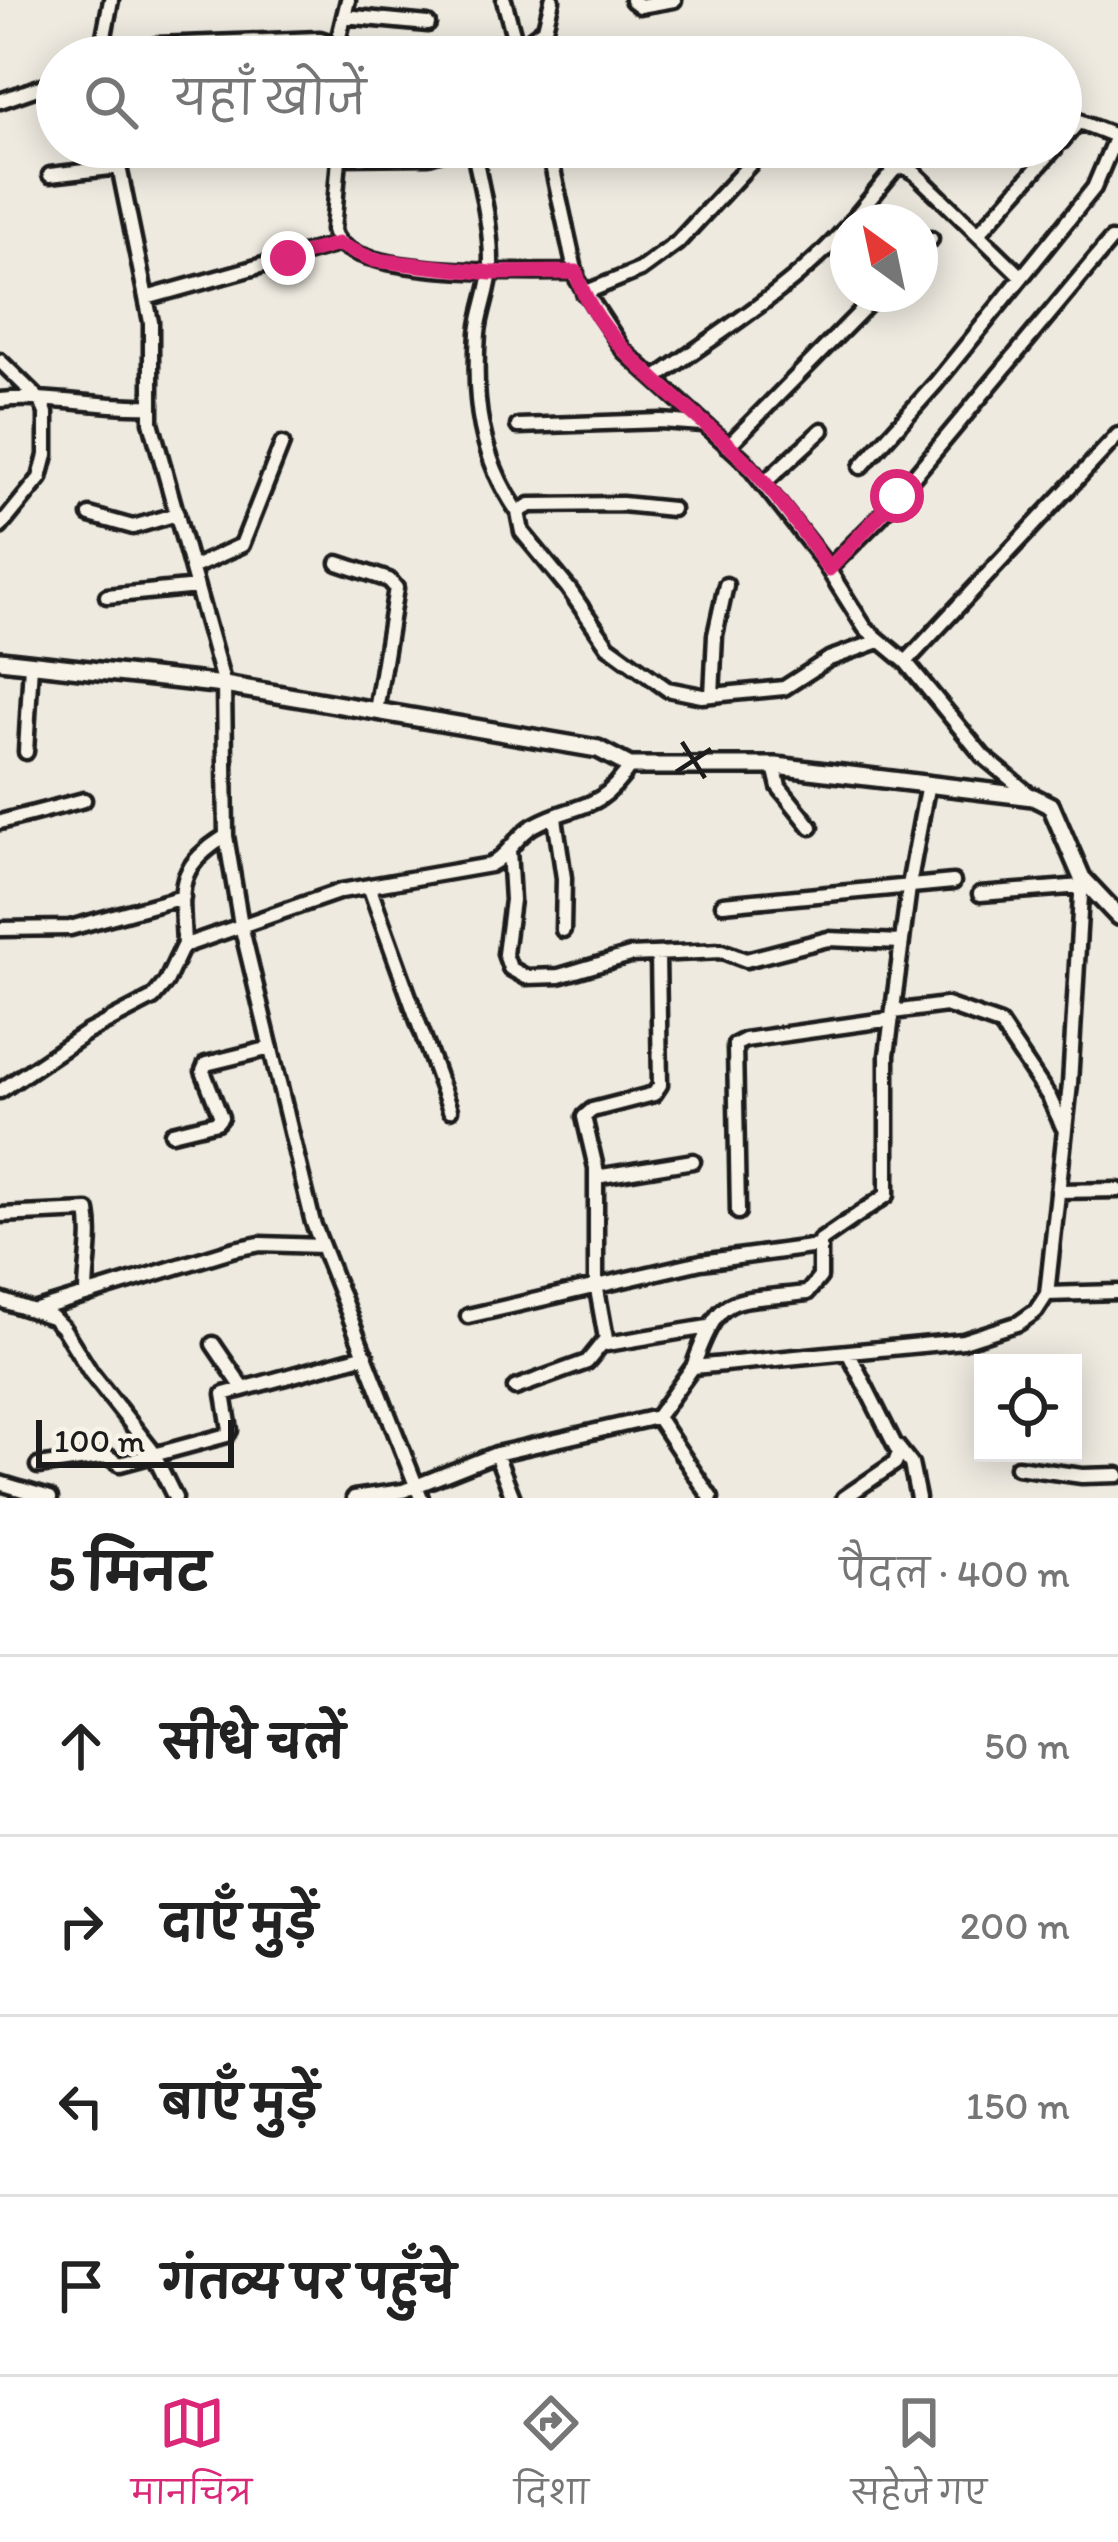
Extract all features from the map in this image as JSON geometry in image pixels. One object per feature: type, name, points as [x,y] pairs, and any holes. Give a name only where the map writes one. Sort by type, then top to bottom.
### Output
[{"type":"street","points":[[104,36],[111,0]]},
{"type":"street","points":[[343,36],[348,0]]},
{"type":"street","points":[[504,0],[514,36]]},
{"type":"street","points":[[535,36],[545,28],[551,0]]},
{"type":"street","points":[[632,0],[640,6],[674,0]]},
{"type":"street","points":[[344,16],[428,24]]},
{"type":"street","points":[[0,101],[36,88]]},
{"type":"street","points":[[861,467],[936,383],[1094,188],[1117,137],[1082,123]]},
{"type":"street","points":[[50,175],[110,168]]},
{"type":"street","points":[[119,168],[152,322],[151,422],[224,686],[226,836],[241,926],[313,1223],[418,1492]]},
{"type":"street","points":[[338,168],[333,230],[338,244]]},
{"type":"street","points":[[477,168],[489,230],[491,273],[478,331],[479,429],[497,482],[518,512],[522,532],[617,655],[667,689],[712,695],[784,688],[829,659],[879,641]]},
{"type":"street","points":[[553,168],[584,293],[624,351],[763,484],[829,569],[865,628],[906,662],[983,756],[1051,806],[1082,882],[1118,916]]},
{"type":"street","points":[[584,293],[640,270],[677,243],[747,168]]},
{"type":"street","points":[[866,204],[898,168]]},
{"type":"street","points":[[905,168],[1022,277]]},
{"type":"street","points":[[978,234],[1037,168]]},
{"type":"street","points":[[829,569],[880,517],[1111,240]]},
{"type":"street","points":[[146,298],[338,244],[374,260],[491,273],[576,272]]},
{"type":"street","points":[[655,379],[830,250]]},
{"type":"street","points":[[728,446],[860,312]]},
{"type":"street","points":[[0,361],[38,396],[46,413],[45,464],[40,478],[0,526]]},
{"type":"street","points":[[0,400],[38,396],[152,406]]},
{"type":"street","points":[[518,426],[705,424]]},
{"type":"street","points":[[763,484],[822,430]]},
{"type":"street","points":[[906,662],[1118,435]]},
{"type":"street","points":[[192,568],[242,545],[282,444]]},
{"type":"street","points":[[518,512],[530,505],[672,509]]},
{"type":"street","points":[[90,515],[133,527],[177,514]]},
{"type":"street","points":[[338,563],[388,580],[396,588],[376,711]]},
{"type":"street","points":[[712,695],[715,635],[726,585]]},
{"type":"street","points":[[107,596],[197,587]]},
{"type":"street","points":[[0,660],[224,686],[376,711],[598,749],[630,766],[774,766],[1033,797]]},
{"type":"street","points":[[26,752],[31,664]]},
{"type":"street","points":[[184,945],[341,891],[490,866],[527,830],[605,798],[630,766]]},
{"type":"street","points":[[774,766],[779,787],[811,827]]},
{"type":"street","points":[[354,1498],[418,1492],[496,1454],[657,1417],[693,1367],[719,1310],[731,1303],[807,1293],[820,1277],[818,1246],[825,1235],[887,1195],[887,1055],[928,783]]},
{"type":"street","points":[[0,822],[84,800]]},
{"type":"street","points":[[555,818],[564,878],[563,930]]},
{"type":"street","points":[[1,1089],[86,1033],[153,998],[184,945],[187,870],[197,854],[226,836]]},
{"type":"street","points":[[509,850],[512,900],[505,955],[515,972],[526,977],[586,970],[619,956],[722,951],[746,960],[828,939],[902,942]]},
{"type":"street","points":[[723,904],[953,882]]},
{"type":"street","points":[[980,894],[1082,882]]},
{"type":"street","points":[[693,1367],[963,1341],[998,1332],[1036,1312],[1047,1294],[1065,1132],[1082,882]]},
{"type":"street","points":[[369,886],[450,1110]]},
{"type":"street","points":[[0,929],[70,928],[183,897]]},
{"type":"street","points":[[515,1388],[586,1361],[604,1341],[596,1284],[596,1177],[585,1123],[587,1113],[653,1094],[662,1081],[658,954]]},
{"type":"street","points":[[739,1212],[735,1045],[745,1040],[946,1005],[1000,1024],[1049,1097],[1065,1132]]},
{"type":"street","points":[[172,1133],[221,1117],[203,1071],[206,1064],[271,1048]]},
{"type":"street","points":[[596,1177],[693,1161]]},
{"type":"street","points":[[1058,1192],[1118,1190]]},
{"type":"street","points":[[0,1215],[88,1211],[91,1243],[85,1253],[86,1295]]},
{"type":"street","points":[[33,1311],[235,1249],[260,1244],[322,1246]]},
{"type":"street","points":[[468,1316],[700,1262],[818,1246]]},
{"type":"street","points":[[1047,1294],[1118,1292]]},
{"type":"street","points":[[0,1300],[52,1316],[63,1328],[155,1457],[175,1498]]},
{"type":"street","points":[[604,1341],[708,1327]]},
{"type":"street","points":[[213,1344],[243,1388]]},
{"type":"street","points":[[848,1352],[896,1445],[911,1464],[918,1498]]},
{"type":"street","points":[[38,1466],[107,1456],[120,1464],[227,1435],[230,1425],[222,1395],[366,1355]]},
{"type":"street","points":[[657,1417],[708,1494],[691,1498]]},
{"type":"street","points":[[844,1498],[895,1463],[896,1445]]},
{"type":"street","points":[[496,1454],[513,1498]]},
{"type":"street","points":[[1018,1467],[1082,1476],[1118,1475]]},
{"type":"street","points":[[0,1483],[50,1498]]},
{"type":"route","points":[[288,258],[338,244],[374,260],[491,273],[576,272],[584,293],[624,351],[744,460],[829,569],[897,496]]}]
